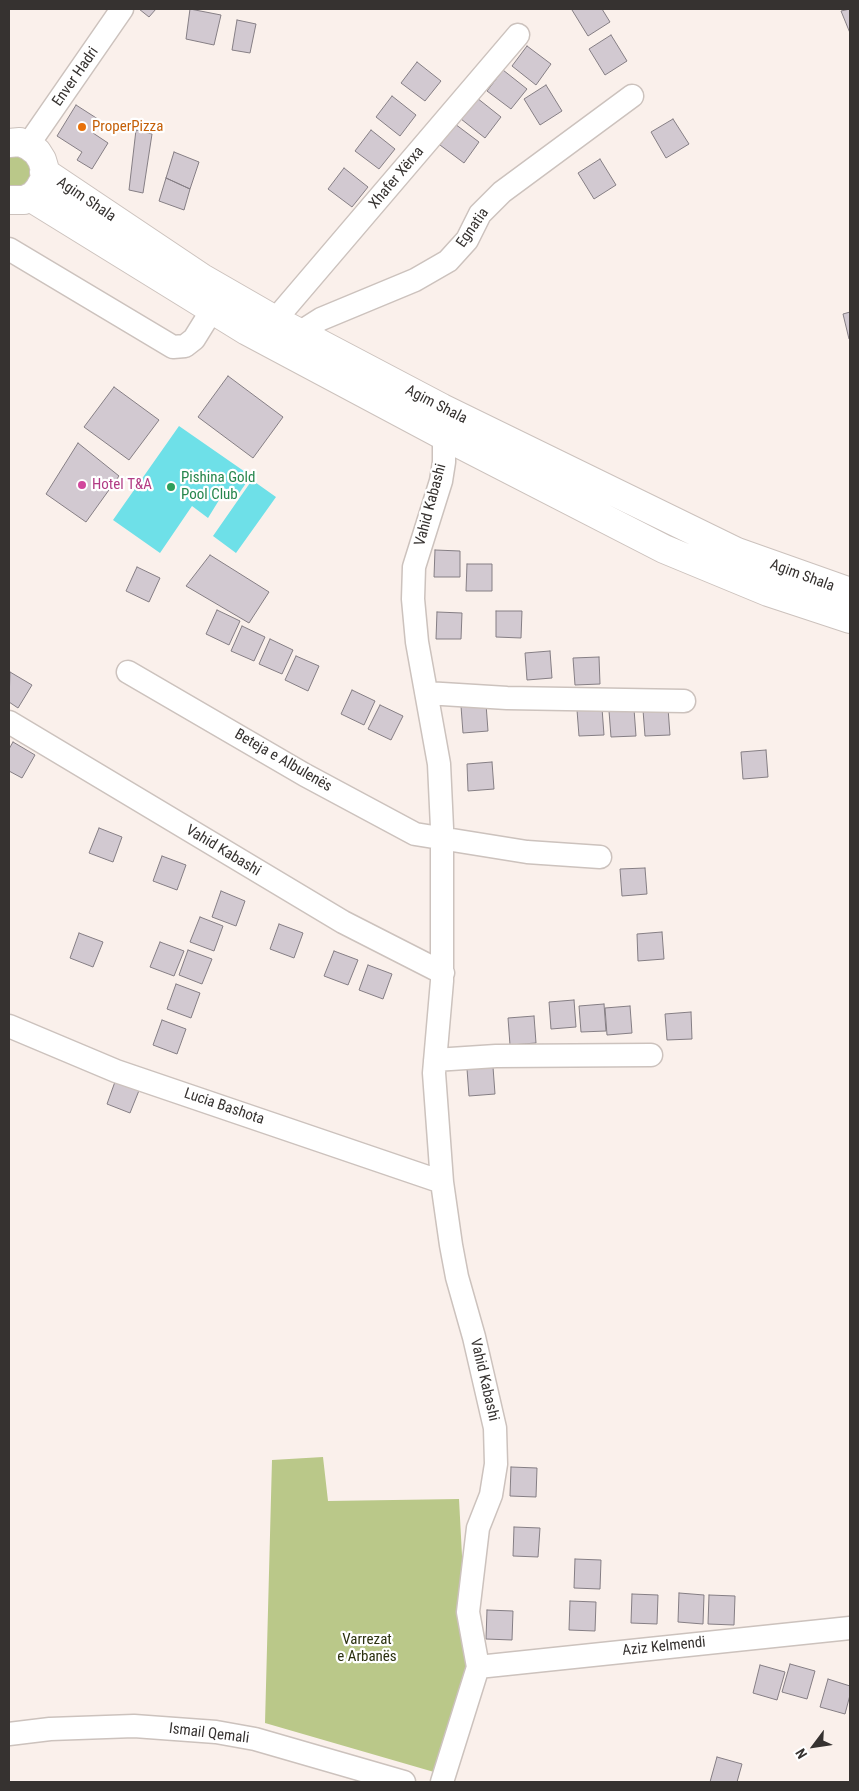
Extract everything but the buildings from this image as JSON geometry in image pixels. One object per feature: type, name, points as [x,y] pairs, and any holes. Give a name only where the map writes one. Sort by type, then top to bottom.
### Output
[{"type":"main road","name":"Agim Shala","points":[[18,144],[37,152],[42,160],[44,172],[44,180],[39,189],[19,199]]},
{"type":"main road","name":"Agim Shala","points":[[44,172],[202,278],[287,327],[442,408],[737,552],[850,592]]},
{"type":"main road","name":"Agim Shala","points":[[19,199],[247,331],[444,436],[664,548],[768,592],[850,619]]},
{"type":"street","name":"Enver Hadri","points":[[18,144],[122,9]]},
{"type":"street","name":"Xhafer Xërxa","points":[[287,327],[518,35]]},
{"type":"street","name":"Egnatia","points":[[287,327],[321,319],[415,280],[448,261],[467,240],[480,214],[502,192],[632,96]]},
{"type":"street","points":[[9,249],[173,347],[185,346],[194,339],[212,310]]},
{"type":"street","name":"Vahid Kabashi","points":[[442,1782],[478,1667],[468,1612],[478,1528],[491,1495],[496,1464],[495,1428],[474,1338],[457,1277],[442,1182],[434,1073],[443,972],[442,839],[439,764],[417,642],[413,599],[414,567],[441,481],[444,462],[444,436]]},
{"type":"street","name":"Beteja e Albulenës","points":[[128,672],[305,775],[415,834],[527,852],[600,858]]},
{"type":"street","points":[[426,693],[507,698],[684,701]]},
{"type":"street","name":"Vahid Kabashi","points":[[9,722],[343,922],[443,972]]},
{"type":"street","name":"Lucia Bashota","points":[[9,1026],[116,1071],[442,1182]]},
{"type":"street","points":[[435,1060],[496,1056],[651,1055]]},
{"type":"street","name":"Aziz Kelmendi","points":[[478,1667],[850,1628]]},
{"type":"street","name":"Ismail Qemali","points":[[9,1734],[50,1729],[134,1726],[216,1732],[256,1739],[404,1782]]},
{"type":"green space","points":[[9,152],[31,158],[32,185],[9,192]]},
{"type":"green space","name":"Varrezat e Arbanës","points":[[323,1457],[328,1501],[459,1499],[469,1688],[434,1772],[265,1723],[272,1460]]},
{"type":"water","name":"Pishina Gold Pool Club","points":[[179,426],[251,476],[235,499],[224,492],[208,518],[192,506],[160,553],[113,520]]},
{"type":"water","points":[[252,480],[276,497],[236,553],[213,536]]},
{"type":"place","name":"ProperPizza","points":[[82,127]]},
{"type":"place","name":"Hotel T&A","points":[[82,485]]},
{"type":"place","name":"Pishina Gold Pool Club","points":[[171,487]]}]
